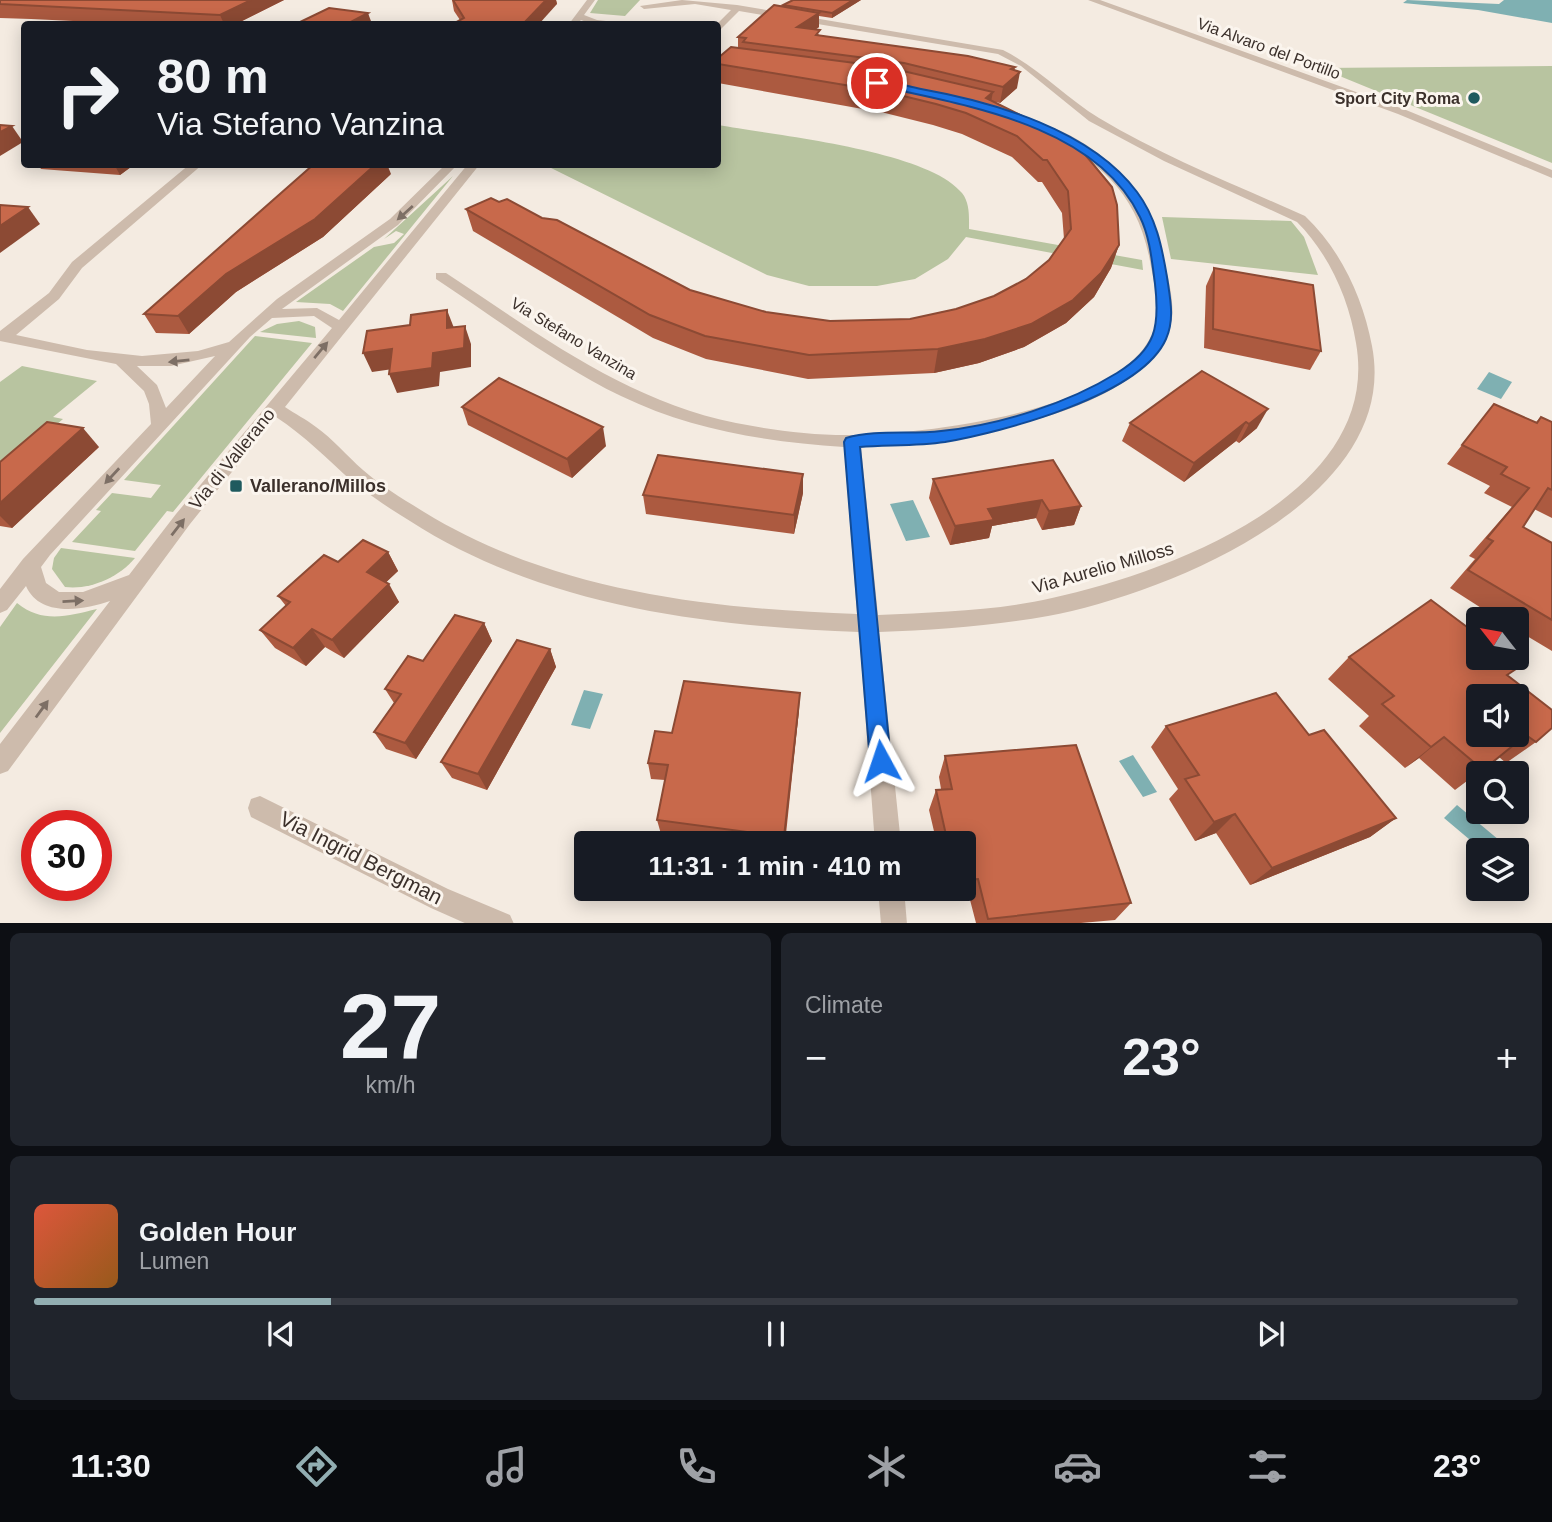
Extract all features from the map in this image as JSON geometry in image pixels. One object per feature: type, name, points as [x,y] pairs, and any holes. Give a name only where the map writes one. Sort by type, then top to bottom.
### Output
[{"type":"street","points":[[757,12],[769,0]]},
{"type":"street","name":"Via Alvaro del Portillo","points":[[1092,0],[1402,112],[1552,174]]},
{"type":"street","points":[[576,21],[590,1]]},
{"type":"street","name":"Via Aurelio Milloss","points":[[274,407],[310,430],[363,479],[392,500],[469,544],[535,572],[593,590],[671,606],[730,615],[869,625],[981,618],[1077,599],[1181,567],[1246,535],[1316,480],[1347,442],[1364,402],[1366,347],[1354,311],[1327,250],[1307,223],[1277,205],[1168,159],[1093,119],[1014,57],[980,47],[690,1],[646,3]]},
{"type":"street","points":[[624,21],[646,3]]},
{"type":"street","points":[[721,26],[737,8]]},
{"type":"street","points":[[580,16],[591,21]]},
{"type":"street","name":"Via Stefano Vanzina","points":[[441,276],[599,378],[656,405],[726,426],[852,442],[943,437],[1044,411],[1122,377],[1143,360],[1159,340],[1166,316],[1157,251],[1142,208],[1124,184],[1100,162],[1032,122]]},
{"type":"street","points":[[4,340],[54,296],[77,265],[193,168]]},
{"type":"street","points":[[0,604],[30,565],[233,345],[266,315],[394,222],[449,168]]},
{"type":"street","name":"Via di Vallerano","points":[[0,763],[134,582],[274,407],[472,168]]},
{"type":"street","points":[[266,315],[317,312],[341,328]]},
{"type":"street","points":[[4,340],[122,362],[185,360],[233,345]]},
{"type":"street","points":[[122,362],[151,386],[157,397],[159,426]]},
{"type":"street","points":[[852,442],[887,831]]},
{"type":"street","points":[[30,565],[37,588],[57,601],[92,599],[134,582]]},
{"type":"street","name":"Via Ingrid Bergman","points":[[261,808],[440,899],[501,923]]},
{"type":"street","points":[[892,901],[894,923]]},
{"type":"green space","points":[[598,0],[640,0],[625,16],[590,13]]},
{"type":"green space","name":"Sport City Roma","points":[[1552,66],[1552,163],[1320,68]]},
{"type":"green space","points":[[721,125],[810,140],[884,155],[944,178],[965,197],[969,229],[1142,260],[1143,270],[966,237],[948,259],[915,279],[877,286],[809,286],[767,275],[551,168],[721,168]]},
{"type":"green space","points":[[453,176],[343,311],[330,304],[296,302],[374,247],[394,243],[404,234],[396,231],[384,239]]},
{"type":"green space","points":[[1162,217],[1291,221],[1304,237],[1318,275],[1171,259]]},
{"type":"green space","points":[[299,321],[315,327],[316,338],[260,332],[277,324]]},
{"type":"green space","points":[[255,336],[312,343],[173,512],[167,511],[135,551],[72,542],[101,511],[96,510],[112,493],[151,498],[161,485],[124,480]]},
{"type":"green space","points":[[22,366],[97,381],[53,417],[63,419],[0,473],[0,382]]},
{"type":"green space","points":[[61,548],[135,558],[103,581],[84,587],[65,587],[52,569],[54,558]]},
{"type":"green space","points":[[17,603],[27,610],[46,616],[66,616],[97,609],[0,733],[0,627]]},
{"type":"water","points":[[1407,0],[1499,4],[1504,0],[1552,0],[1552,23],[1478,10],[1403,3]]},
{"type":"water","points":[[1489,372],[1512,382],[1501,399],[1477,389]]},
{"type":"water","points":[[913,500],[930,537],[906,541],[890,504]]},
{"type":"water","points":[[584,690],[603,694],[590,729],[571,725]]},
{"type":"water","points":[[1133,755],[1157,792],[1143,797],[1119,761]]},
{"type":"water","points":[[1457,805],[1466,812],[1466,824],[1480,824],[1497,838],[1468,838],[1444,818]]},
{"type":"building","points":[[0,0],[251,0],[220,15],[0,4]]},
{"type":"building","points":[[453,0],[546,0],[526,21],[458,21],[464,18]]},
{"type":"building","points":[[793,0],[853,0],[832,13],[783,5]]},
{"type":"building","points":[[774,5],[819,13],[797,27],[820,30],[816,35],[968,56],[1015,67],[1011,69],[1020,72],[1003,87],[904,63],[743,42],[746,38],[738,37]]},
{"type":"building","points":[[329,8],[368,13],[353,21],[302,21]]},
{"type":"building","points":[[731,47],[886,67],[993,92],[986,98],[1059,134],[1083,152],[1112,187],[1117,205],[1119,245],[1101,273],[1073,300],[1031,324],[985,339],[938,349],[809,355],[705,336],[650,315],[466,209],[491,198],[499,202],[507,199],[542,218],[557,220],[690,290],[766,312],[830,321],[910,319],[956,309],[994,296],[1026,279],[1049,260],[1071,229],[1068,191],[1047,160],[1043,160],[1017,136],[966,113],[936,104],[887,92],[721,64],[721,55]]},
{"type":"building","points":[[0,125],[12,126],[0,132]]},
{"type":"building","points":[[309,168],[372,168],[315,219],[226,274],[178,316],[144,314]]},
{"type":"building","points":[[0,205],[28,207],[0,226]]},
{"type":"building","points":[[1214,268],[1313,285],[1321,351],[1213,329]]},
{"type":"building","points":[[447,310],[447,328],[465,326],[464,348],[433,353],[432,368],[389,374],[392,349],[363,353],[367,331],[410,325],[411,315]]},
{"type":"building","points":[[1202,371],[1268,409],[1249,424],[1246,422],[1194,463],[1130,423]]},
{"type":"building","points":[[499,378],[603,427],[567,459],[462,407]]},
{"type":"building","points":[[1494,404],[1537,423],[1541,417],[1552,422],[1552,490],[1548,488],[1523,527],[1552,543],[1552,620],[1468,570],[1493,541],[1487,538],[1529,488],[1501,474],[1507,467],[1462,445]]},
{"type":"building","points":[[47,422],[83,428],[0,503],[0,462]]},
{"type":"building","points":[[658,455],[803,474],[794,515],[643,495]]},
{"type":"building","points":[[1053,460],[1081,506],[1049,511],[1042,500],[988,509],[994,520],[955,526],[933,479]]},
{"type":"building","points":[[363,540],[388,552],[367,572],[389,584],[332,640],[312,629],[293,648],[260,630],[290,602],[278,596],[324,555],[338,562]]},
{"type":"building","points":[[1431,600],[1466,626],[1466,670],[1514,670],[1507,675],[1519,684],[1466,684],[1466,747],[1511,747],[1494,761],[1472,761],[1444,737],[1431,747],[1382,704],[1394,696],[1349,657]]},
{"type":"building","points":[[455,615],[484,623],[405,743],[374,732],[401,694],[385,689],[408,656],[423,661]]},
{"type":"building","points":[[517,640],[550,649],[478,774],[441,762]]},
{"type":"building","points":[[684,681],[800,693],[785,831],[739,831],[657,820],[668,765],[648,763],[655,731],[672,733]]},
{"type":"building","points":[[1529,692],[1552,710],[1552,728],[1536,742],[1529,737]]},
{"type":"building","points":[[1276,693],[1309,735],[1324,730],[1396,818],[1272,868],[1235,814],[1214,822],[1185,779],[1199,775],[1166,726]]},
{"type":"building","points":[[1076,745],[1131,903],[988,919],[976,879],[976,831],[945,831],[936,790],[952,789],[945,756]]},
{"type":"place","name":"Sport City Roma","points":[[1474,98]]},
{"type":"place","name":"Vallerano/Millos","points":[[236,486]]},
{"type":"route","points":[[877,83],[957,98],[1024,119],[1060,136],[1106,167],[1132,193],[1147,218],[1157,251],[1166,316],[1159,340],[1141,362],[1122,377],[1076,400],[1011,422],[943,437],[852,442],[881,761]]}]
